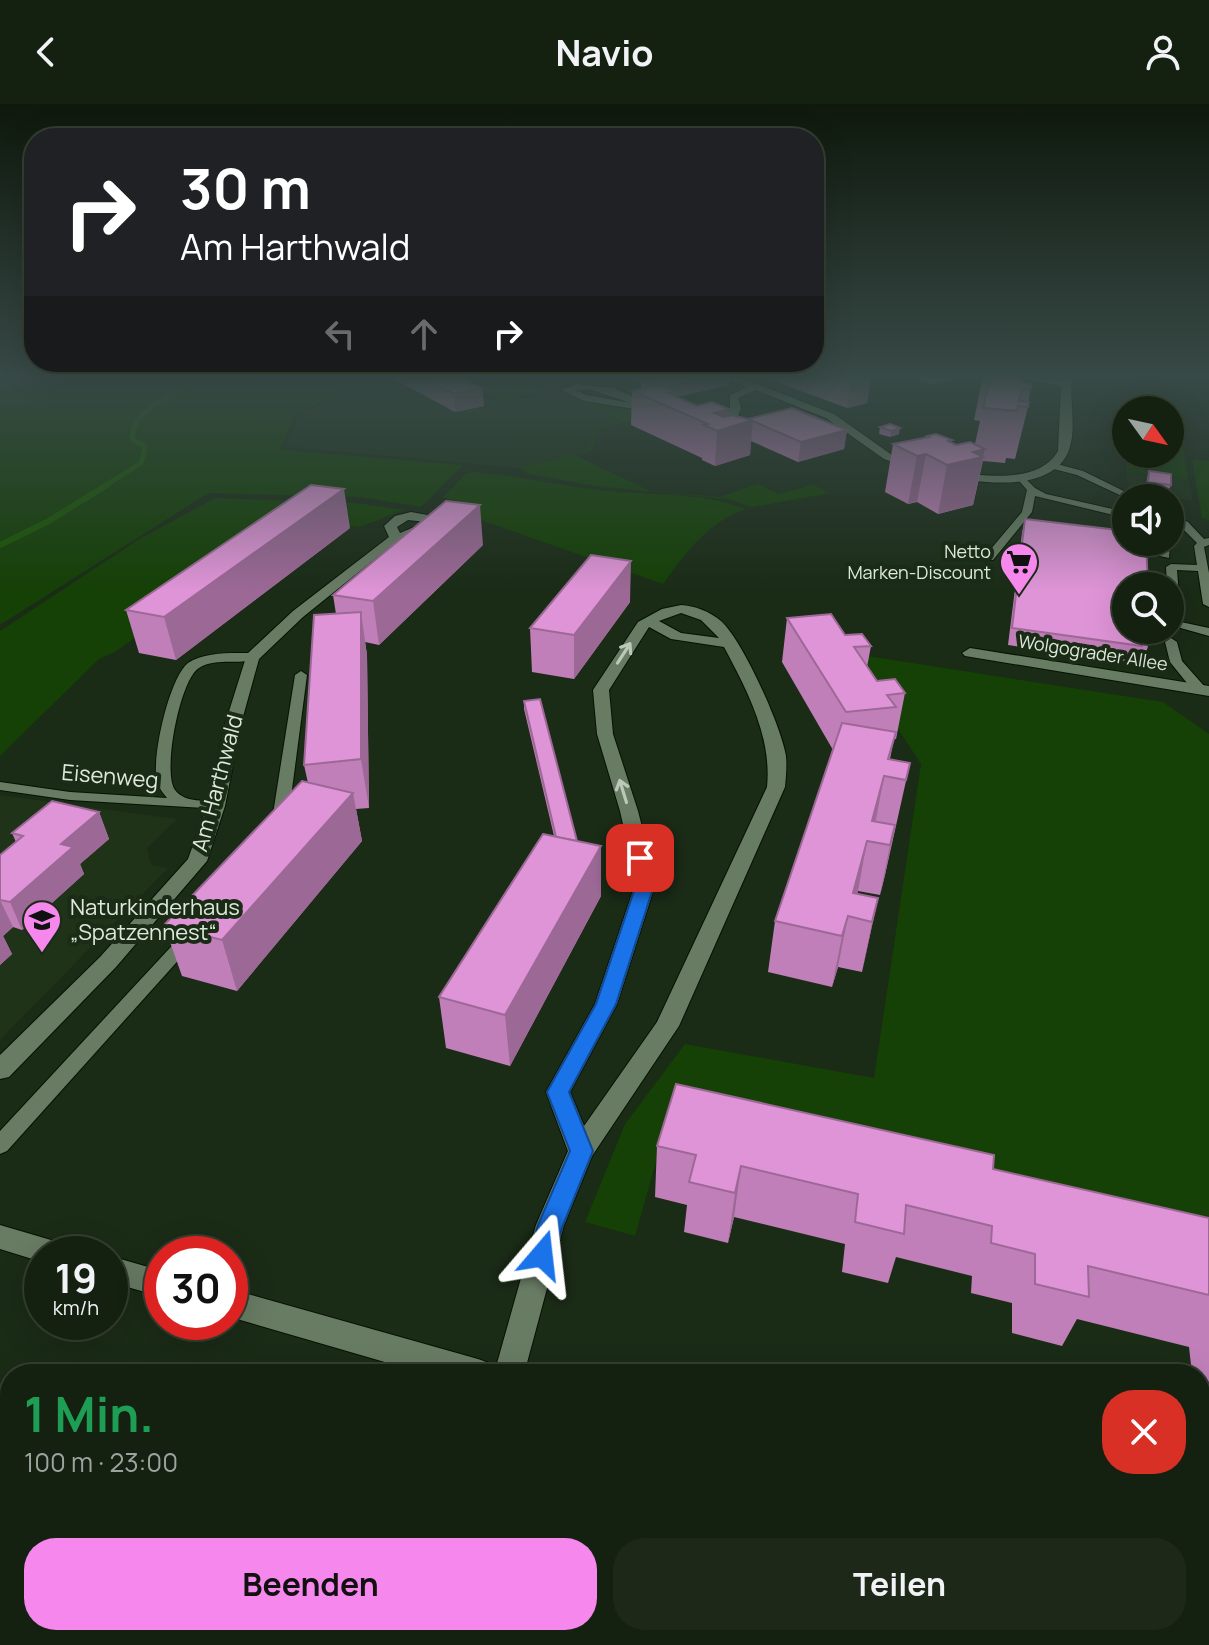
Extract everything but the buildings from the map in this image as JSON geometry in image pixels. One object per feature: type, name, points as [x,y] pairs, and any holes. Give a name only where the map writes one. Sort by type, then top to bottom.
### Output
[{"type":"street","points":[[874,447],[888,457],[923,469]]},
{"type":"street","points":[[945,474],[977,479],[1021,477],[1053,466],[1063,447]]},
{"type":"street","points":[[252,657],[298,614],[396,537]]},
{"type":"street","points":[[512,1364],[550,1225],[581,1151],[667,1026],[776,787],[777,755],[769,725],[721,629],[704,615],[685,609],[666,612],[643,625],[601,690],[605,734],[629,811],[646,882],[606,1004],[558,1092],[581,1151]]},
{"type":"street","points":[[650,620],[677,636],[728,643]]},
{"type":"street","name":"Wolgograder Allee","points":[[970,653],[1204,690]]},
{"type":"street","name":"Am Harthwald","points":[[0,1070],[108,962],[197,861],[216,806],[233,724],[252,657]]},
{"type":"street","points":[[0,1237],[24,1244]]},
{"type":"street","points":[[248,1308],[443,1364]]},
{"type":"lane","points":[[1053,466],[1080,473],[1112,488]]},
{"type":"lane","points":[[1021,477],[1032,490],[1043,496],[1112,512]]},
{"type":"lane","points":[[989,558],[1027,512],[1032,490]]},
{"type":"lane","points":[[1184,524],[1206,542],[1199,546],[1209,604]]},
{"type":"lane","points":[[1202,564],[1171,567],[1175,624],[1209,632]]},
{"type":"lane","points":[[1172,644],[1176,662],[1204,690]]},
{"type":"lane","points":[[186,804],[170,795],[162,778],[179,687],[188,669],[205,660],[228,656],[252,657]]},
{"type":"lane","points":[[278,839],[301,675]]},
{"type":"lane","name":"Eisenweg","points":[[0,786],[70,796],[216,806]]},
{"type":"lane","points":[[0,1145],[198,928]]},
{"type":"shaded area","points":[[286,447],[589,447],[587,452],[518,468]]},
{"type":"shaded area","points":[[1126,472],[1188,479],[1192,500],[1184,499],[1184,484],[1127,484]]},
{"type":"shaded area","name":"Naturkinderhaus „Spatzennest“","points":[[0,795],[177,819],[147,848],[151,865],[168,868],[0,1040]]},
{"type":"green space","points":[[0,447],[281,447],[280,450],[463,465],[421,507],[361,497],[208,493],[0,625]]},
{"type":"green space","points":[[589,447],[593,447],[592,451],[576,456],[650,491],[720,497],[758,484],[778,494],[814,485],[829,493],[752,507],[728,499],[595,486],[529,474],[518,468],[587,452]]},
{"type":"green space","points":[[1184,453],[1188,479],[1126,472],[1126,468],[1184,468]]},
{"type":"green space","points":[[1192,459],[1209,461],[1209,520],[1202,518]]},
{"type":"green space","points":[[467,473],[599,490],[710,499],[745,509],[709,530],[663,584],[475,518],[471,505],[443,497]]},
{"type":"green space","points":[[215,498],[355,503],[404,510],[359,527],[302,519],[115,652],[99,659],[0,756],[0,631],[138,540]]},
{"type":"green space","points":[[848,653],[1163,702],[1209,734],[1209,1266],[665,1130],[635,1236],[585,1222],[625,1124],[685,1044],[874,1078],[921,764]]},
{"type":"waterway","points":[[103,487],[141,463],[145,447]]},
{"type":"waterway","points":[[0,545],[47,522],[107,485]]},
{"type":"place","name":"Netto Marken-Discount","points":[[1019,596]]},
{"type":"place","name":"Naturkinderhaus „Spatzennest“","points":[[42,954]]},
{"type":"route","points":[[542,1255],[550,1225],[581,1151],[558,1092],[606,1004],[646,882],[640,858]]}]
